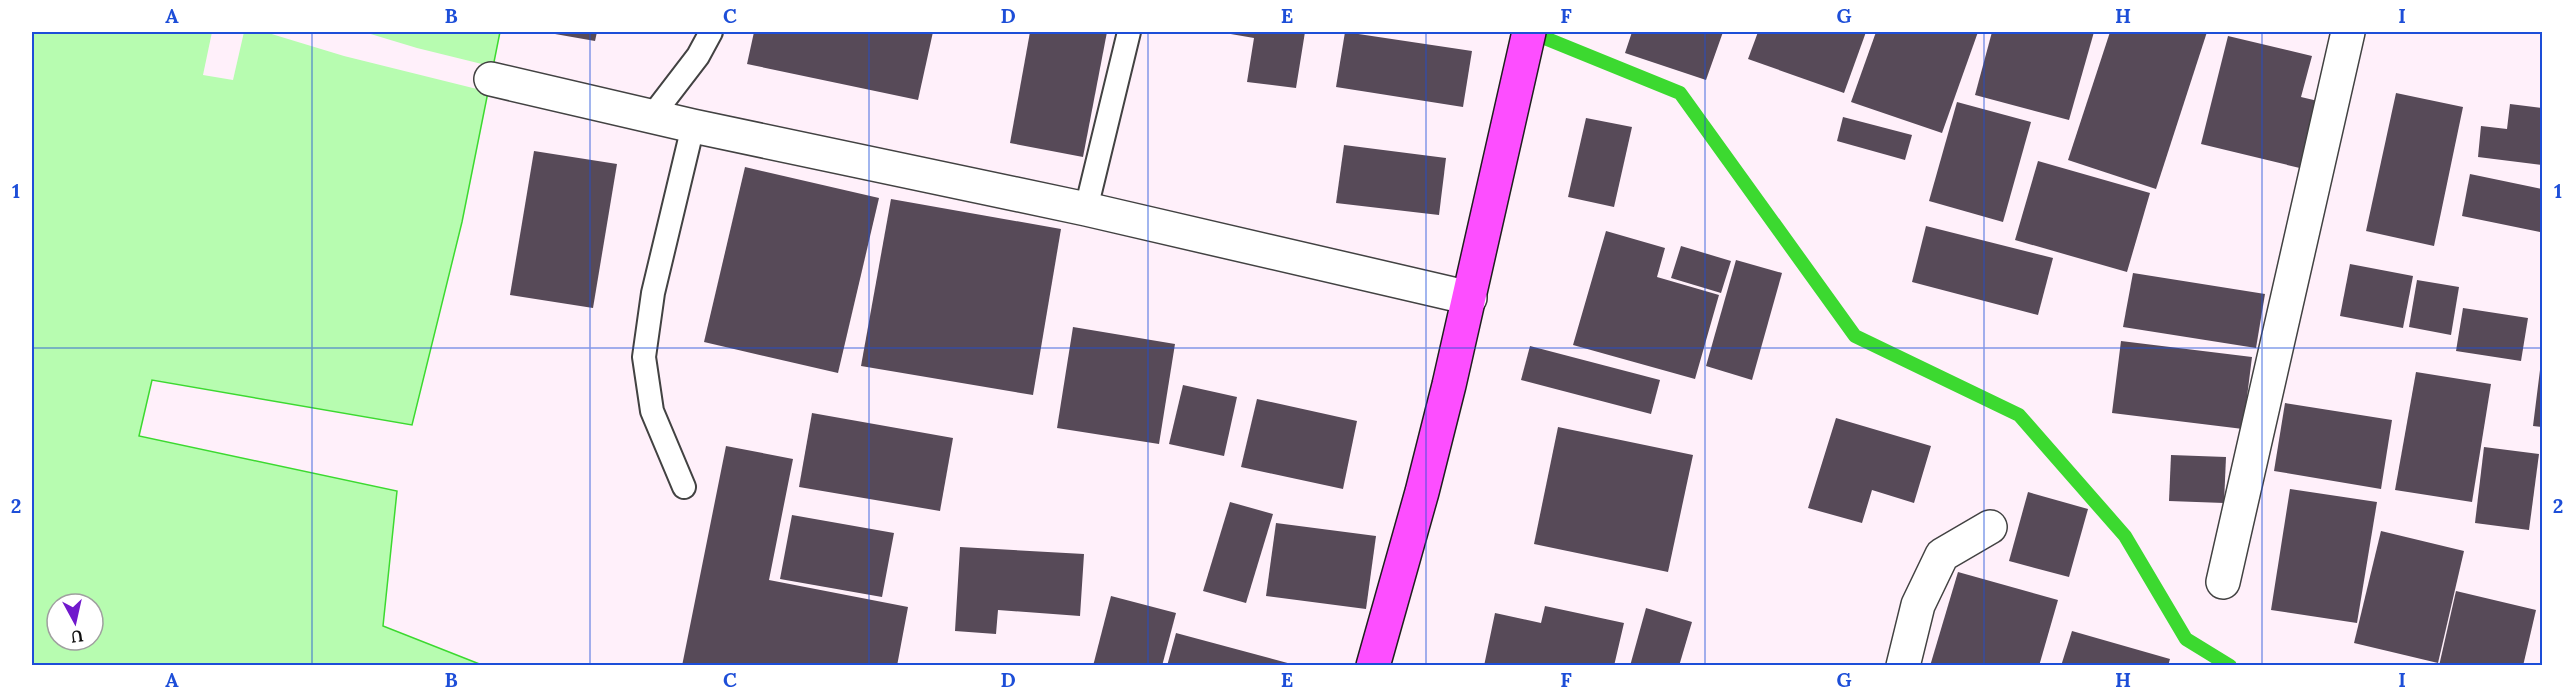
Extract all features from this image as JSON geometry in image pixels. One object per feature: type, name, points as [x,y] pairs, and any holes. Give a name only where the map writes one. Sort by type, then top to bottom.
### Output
[{"type":"highway","points":[[1373,666],[1422,492],[1470,298],[1529,32]]},
{"type":"street","points":[[2223,582],[2348,32]]},
{"type":"street","points":[[491,79],[693,126],[1086,208],[1470,298]]},
{"type":"street","points":[[1903,666],[1918,605],[1942,555],[1990,527]]},
{"type":"lane","points":[[652,116],[698,56],[711,32]]},
{"type":"lane","points":[[1086,208],[1129,32]]},
{"type":"lane","points":[[684,487],[652,411],[644,357],[652,293],[693,126]]},
{"type":"shaded area","points":[[32,32],[500,32],[462,222],[412,425],[152,380],[139,436],[397,491],[383,626],[482,665],[32,665]]},
{"type":"pier","points":[[212,32],[244,32],[233,80],[203,75]]},
{"type":"pier","points":[[265,32],[364,32],[494,67],[489,92],[344,56]]},
{"type":"building","points":[[556,32],[597,32],[595,41],[555,34]]},
{"type":"building","points":[[754,32],[933,32],[918,100],[747,64]]},
{"type":"building","points":[[1030,32],[1107,32],[1083,157],[1010,143]]},
{"type":"building","points":[[1219,32],[1305,32],[1296,88],[1247,82],[1254,38]]},
{"type":"building","points":[[1345,32],[1472,51],[1463,107],[1336,87]]},
{"type":"building","points":[[1632,32],[1723,32],[1706,80],[1625,53]]},
{"type":"building","points":[[1758,32],[1866,32],[1844,93],[1748,59]]},
{"type":"building","points":[[1876,32],[1978,32],[1942,133],[1851,102]]},
{"type":"building","points":[[1992,32],[2094,32],[2069,120],[1975,95]]},
{"type":"building","points":[[2110,32],[2207,32],[2156,189],[2068,160]]},
{"type":"building","points":[[2228,36],[2312,56],[2301,97],[2322,102],[2304,169],[2201,144]]},
{"type":"building","points":[[2396,93],[2463,107],[2434,246],[2366,231]]},
{"type":"building","points":[[1957,102],[2031,122],[2003,222],[1929,201]]},
{"type":"building","points":[[2510,104],[2542,108],[2542,165],[2478,157],[2481,126],[2507,129]]},
{"type":"building","points":[[1843,117],[1912,135],[1905,160],[1837,141]]},
{"type":"building","points":[[1586,118],[1632,127],[1614,207],[1568,197]]},
{"type":"building","points":[[1344,145],[1446,158],[1439,215],[1336,203]]},
{"type":"building","points":[[534,151],[617,164],[593,308],[510,295]]},
{"type":"building","points":[[2038,161],[2150,193],[2127,272],[2015,240]]},
{"type":"building","points":[[745,167],[879,198],[838,373],[704,342]]},
{"type":"building","points":[[2470,174],[2542,189],[2540,232],[2462,216]]},
{"type":"building","points":[[891,199],[1061,229],[1033,395],[861,366]]},
{"type":"building","points":[[1926,226],[2053,258],[2038,315],[1912,282]]},
{"type":"building","points":[[1606,231],[1665,248],[1657,277],[1719,295],[1695,379],[1573,345]]},
{"type":"building","points":[[1681,246],[1731,261],[1721,293],[1671,278]]},
{"type":"building","points":[[1736,260],[1782,273],[1752,380],[1706,366]]},
{"type":"building","points":[[2350,264],[2413,276],[2403,328],[2340,316]]},
{"type":"building","points":[[2133,273],[2265,294],[2256,348],[2123,327]]},
{"type":"building","points":[[2417,280],[2459,287],[2451,335],[2409,327]]},
{"type":"building","points":[[2463,308],[2528,318],[2521,361],[2456,351]]},
{"type":"building","points":[[1073,327],[1175,344],[1159,444],[1057,428]]},
{"type":"building","points":[[2121,341],[2252,357],[2243,429],[2112,413]]},
{"type":"building","points":[[1530,346],[1660,380],[1651,414],[1521,380]]},
{"type":"building","points":[[2542,362],[2542,427],[2533,426]]},
{"type":"building","points":[[2416,372],[2491,384],[2472,502],[2395,490]]},
{"type":"building","points":[[1183,385],[1237,397],[1224,456],[1169,444]]},
{"type":"building","points":[[1257,399],[1357,421],[1343,489],[1241,467]]},
{"type":"building","points":[[2285,403],[2392,420],[2381,489],[2274,471]]},
{"type":"building","points":[[812,413],[953,438],[940,511],[799,487]]},
{"type":"building","points":[[1836,418],[1931,446],[1914,503],[1872,490],[1862,523],[1808,508]]},
{"type":"building","points":[[1558,427],[1693,455],[1668,572],[1534,544]]},
{"type":"building","points":[[726,446],[793,459],[769,580],[908,607],[897,666],[682,666]]},
{"type":"building","points":[[2484,447],[2539,454],[2529,530],[2475,523]]},
{"type":"building","points":[[2171,455],[2226,457],[2224,503],[2169,501]]},
{"type":"building","points":[[2290,489],[2377,502],[2357,623],[2271,610]]},
{"type":"building","points":[[2028,492],[2088,509],[2069,577],[2009,561]]},
{"type":"building","points":[[1230,502],[1273,514],[1246,603],[1203,591]]},
{"type":"building","points":[[792,515],[894,533],[882,597],[780,579]]},
{"type":"building","points":[[1276,523],[1376,536],[1366,609],[1266,596]]},
{"type":"building","points":[[2381,531],[2464,551],[2438,663],[2354,643]]},
{"type":"building","points":[[960,547],[1084,554],[1080,616],[998,610],[996,634],[955,631]]},
{"type":"building","points":[[1958,572],[2058,600],[2039,666],[1930,666]]},
{"type":"building","points":[[2456,591],[2536,610],[2523,666],[2439,666]]},
{"type":"building","points":[[1111,596],[1176,613],[1162,666],[1093,666]]},
{"type":"building","points":[[1545,606],[1624,623],[1614,666],[1484,666],[1495,613],[1541,623]]},
{"type":"building","points":[[1646,608],[1692,622],[1679,666],[1630,666]]},
{"type":"building","points":[[2072,631],[2170,659],[2168,666],[2061,666]]},
{"type":"building","points":[[1176,633],[1295,665],[1295,666],[1167,666]]},
{"type":"waterway","points":[[1530,32],[1680,93],[1855,336],[2019,415],[2125,536],[2186,639],[2230,666]]}]
